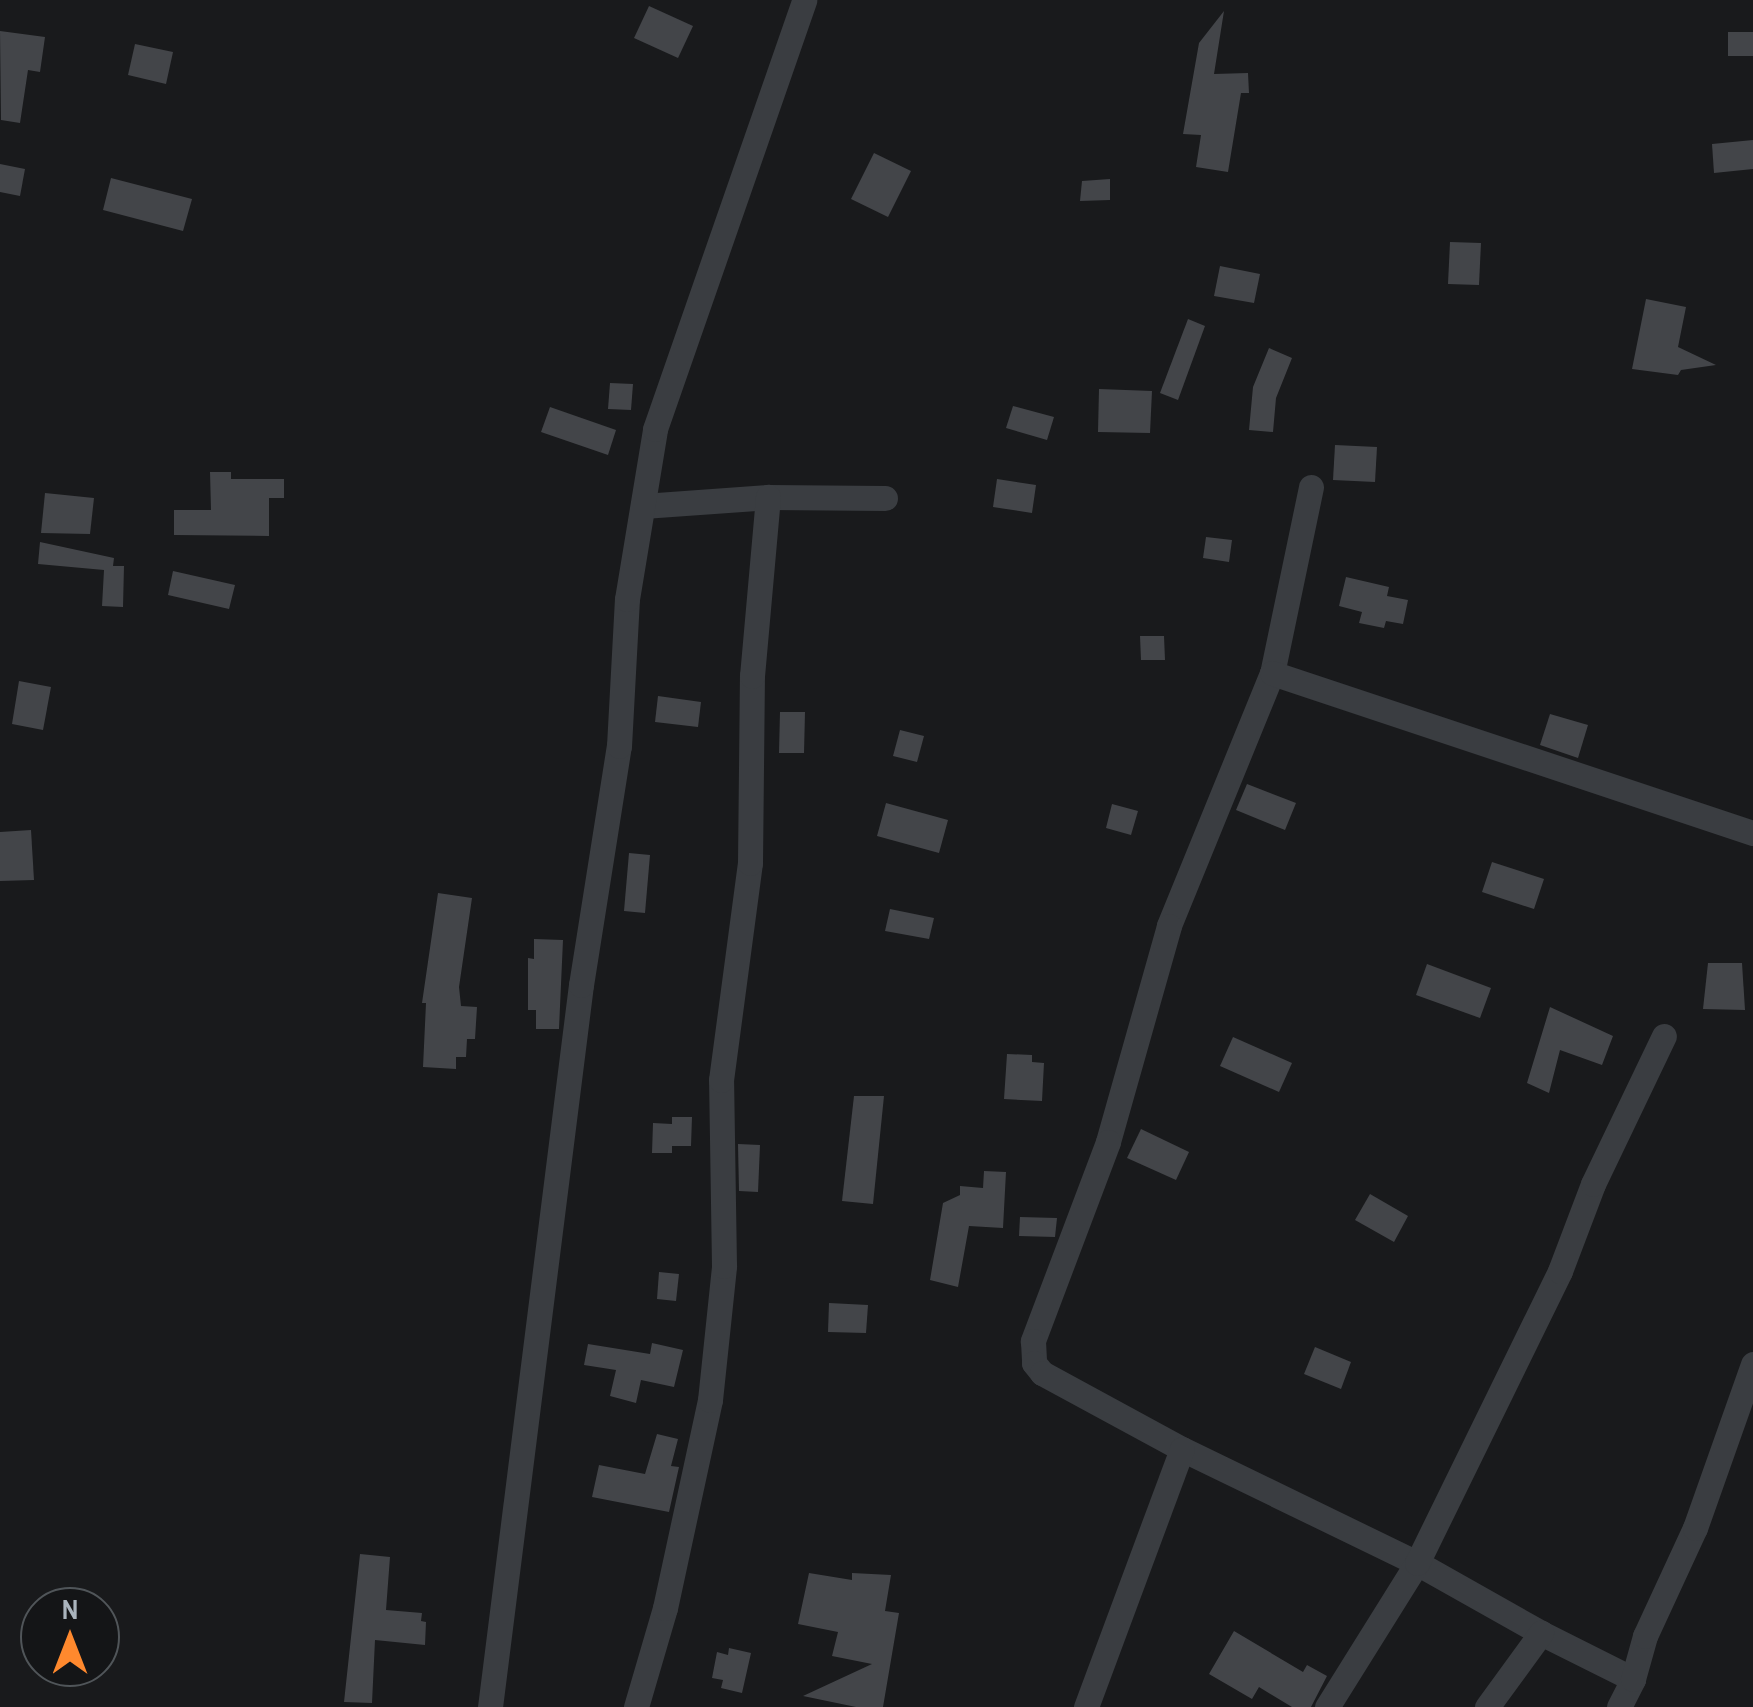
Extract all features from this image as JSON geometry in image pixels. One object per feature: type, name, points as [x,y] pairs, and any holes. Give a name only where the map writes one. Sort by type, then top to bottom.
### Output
[{"type":"street","points":[[490,1707],[581,986],[619,746],[627,599],[655,429],[804,0]]},
{"type":"street","points":[[1311,487],[1272,673],[1169,926],[1108,1142],[1033,1340],[1034,1363],[1042,1373],[1182,1449],[1417,1563],[1541,1634],[1633,1679]]},
{"type":"street","points":[[642,506],[768,497],[885,498]]},
{"type":"street","points":[[636,1707],[665,1608],[710,1400],[724,1266],[721,1080],[750,863],[752,676],[768,497]]},
{"type":"street","points":[[1272,673],[1753,833]]},
{"type":"street","points":[[1327,1707],[1417,1563],[1560,1270],[1593,1184],[1664,1036]]},
{"type":"street","points":[[1619,1707],[1633,1679],[1645,1636],[1695,1528],[1753,1364]]},
{"type":"street","points":[[1086,1707],[1182,1449]]},
{"type":"street","points":[[1487,1707],[1541,1634]]},
{"type":"building","points":[[649,6],[693,26],[678,58],[634,38]]},
{"type":"building","points":[[1224,11],[1214,74],[1248,73],[1249,93],[1241,93],[1228,172],[1196,167],[1201,135],[1183,134],[1199,43]]},
{"type":"building","points":[[0,31],[45,37],[40,72],[28,70],[20,123],[1,120]]},
{"type":"building","points":[[1728,32],[1753,32],[1753,56],[1728,56]]},
{"type":"building","points":[[135,44],[173,52],[166,84],[128,75]]},
{"type":"building","points":[[1753,140],[1753,169],[1714,173],[1712,144]]},
{"type":"building","points":[[874,153],[911,171],[888,217],[851,199]]},
{"type":"building","points":[[0,164],[25,169],[20,196],[0,192]]},
{"type":"building","points":[[111,178],[192,199],[183,231],[103,210]]},
{"type":"building","points":[[1110,179],[1110,200],[1080,201],[1082,181]]},
{"type":"building","points":[[1450,242],[1481,243],[1479,285],[1448,284]]},
{"type":"building","points":[[1220,266],[1260,274],[1254,303],[1214,296]]},
{"type":"building","points":[[1646,299],[1686,307],[1678,347],[1716,365],[1681,370],[1678,375],[1632,369]]},
{"type":"building","points":[[1188,319],[1205,326],[1178,400],[1160,393]]},
{"type":"building","points":[[1269,348],[1292,358],[1276,398],[1273,432],[1249,430],[1253,387]]},
{"type":"building","points":[[610,383],[633,384],[631,410],[608,409]]},
{"type":"building","points":[[1099,389],[1152,391],[1150,433],[1098,432]]},
{"type":"building","points":[[1013,406],[1054,417],[1047,440],[1006,428]]},
{"type":"building","points":[[550,407],[616,430],[608,455],[541,432]]},
{"type":"building","points":[[1335,445],[1377,447],[1375,482],[1333,480]]},
{"type":"building","points":[[210,472],[231,472],[231,479],[284,479],[284,498],[269,498],[269,536],[174,535],[174,510],[211,510]]},
{"type":"building","points":[[997,479],[1036,485],[1032,513],[993,507]]},
{"type":"building","points":[[45,493],[94,498],[90,534],[41,533]]},
{"type":"building","points":[[1206,537],[1232,540],[1229,562],[1203,558]]},
{"type":"building","points":[[40,542],[114,558],[113,566],[124,566],[123,607],[102,606],[104,570],[38,564]]},
{"type":"building","points":[[173,571],[235,585],[229,609],[168,595]]},
{"type":"building","points":[[1346,577],[1389,587],[1387,596],[1408,600],[1403,624],[1386,621],[1384,628],[1359,623],[1362,612],[1339,606]]},
{"type":"building","points":[[1140,636],[1164,636],[1165,660],[1141,660]]},
{"type":"building","points":[[19,681],[51,687],[43,730],[12,724]]},
{"type":"building","points":[[658,696],[701,702],[698,727],[655,722]]},
{"type":"building","points":[[780,712],[805,712],[804,753],[779,753]]},
{"type":"building","points":[[1550,714],[1588,725],[1578,758],[1540,745]]},
{"type":"building","points":[[900,730],[924,736],[917,762],[893,756]]},
{"type":"building","points":[[1247,784],[1296,803],[1285,830],[1236,810]]},
{"type":"building","points":[[886,803],[948,820],[939,853],[877,836]]},
{"type":"building","points":[[1112,804],[1138,811],[1131,835],[1106,828]]},
{"type":"building","points":[[31,830],[34,880],[0,881],[0,832]]},
{"type":"building","points":[[629,853],[650,855],[645,913],[624,911]]},
{"type":"building","points":[[1492,862],[1544,879],[1534,909],[1482,892]]},
{"type":"building","points":[[438,893],[472,898],[459,987],[461,1006],[477,1007],[475,1039],[467,1039],[466,1057],[456,1057],[456,1069],[423,1067],[426,1003],[422,1003]]},
{"type":"building","points":[[890,909],[934,918],[929,939],[885,931]]},
{"type":"building","points":[[534,939],[563,940],[559,1029],[536,1029],[536,1010],[528,1010],[528,958],[534,959]]},
{"type":"building","points":[[1708,963],[1742,963],[1745,1010],[1703,1009]]},
{"type":"building","points":[[1427,964],[1491,988],[1480,1018],[1416,995]]},
{"type":"building","points":[[1550,1007],[1613,1036],[1602,1065],[1560,1050],[1549,1093],[1527,1083]]},
{"type":"building","points":[[1233,1037],[1292,1063],[1279,1092],[1220,1066]]},
{"type":"building","points":[[1007,1054],[1032,1055],[1032,1062],[1044,1063],[1042,1101],[1004,1099]]},
{"type":"building","points":[[854,1096],[884,1096],[873,1204],[842,1201]]},
{"type":"building","points":[[672,1117],[692,1117],[691,1146],[672,1146],[672,1153],[652,1153],[653,1123],[672,1124]]},
{"type":"building","points":[[1141,1129],[1189,1152],[1176,1180],[1127,1158]]},
{"type":"building","points":[[738,1144],[760,1145],[758,1192],[739,1191]]},
{"type":"building","points":[[984,1171],[1006,1172],[1003,1228],[969,1226],[958,1287],[930,1280],[943,1203],[960,1195],[960,1186],[983,1188]]},
{"type":"building","points":[[1370,1194],[1408,1216],[1394,1242],[1355,1220]]},
{"type":"building","points":[[1020,1217],[1057,1218],[1055,1237],[1019,1236]]},
{"type":"building","points":[[659,1272],[679,1274],[676,1301],[657,1299]]},
{"type":"building","points":[[829,1303],[868,1305],[866,1333],[828,1332]]},
{"type":"building","points":[[652,1343],[683,1350],[674,1387],[641,1380],[636,1403],[610,1396],[616,1370],[584,1365],[588,1344],[650,1354]]},
{"type":"building","points":[[1315,1347],[1351,1362],[1341,1389],[1304,1374]]},
{"type":"building","points":[[657,1434],[678,1439],[671,1466],[679,1467],[669,1512],[592,1497],[599,1465],[645,1474]]},
{"type":"building","points":[[360,1554],[390,1557],[386,1610],[422,1613],[421,1621],[426,1622],[425,1645],[375,1640],[372,1703],[344,1702]]},
{"type":"building","points":[[809,1573],[852,1580],[852,1573],[891,1575],[885,1611],[899,1613],[883,1707],[856,1707],[803,1696],[872,1664],[832,1656],[838,1632],[798,1624]]},
{"type":"building","points":[[1234,1631],[1303,1672],[1307,1665],[1327,1676],[1311,1707],[1292,1707],[1259,1687],[1252,1699],[1209,1674]]},
{"type":"building","points":[[729,1648],[751,1653],[742,1693],[721,1688],[723,1680],[712,1678],[717,1652],[728,1655]]}]
